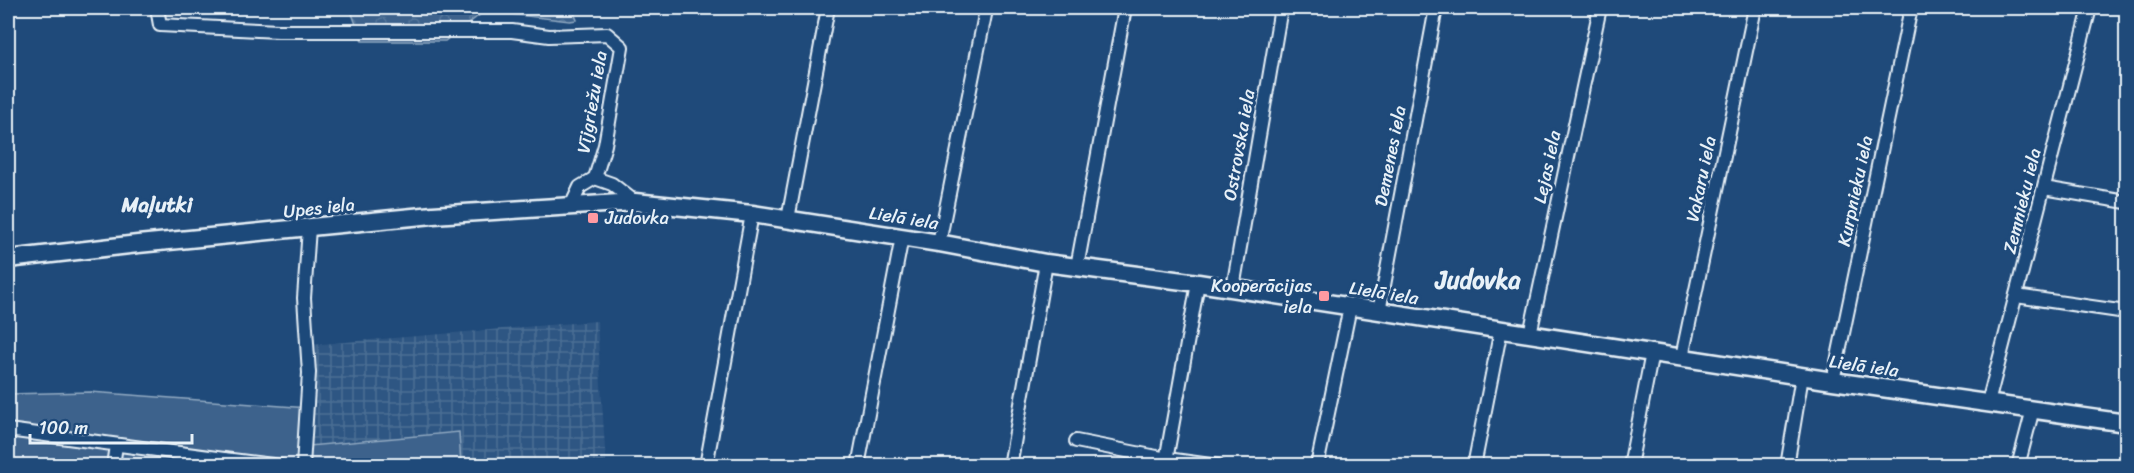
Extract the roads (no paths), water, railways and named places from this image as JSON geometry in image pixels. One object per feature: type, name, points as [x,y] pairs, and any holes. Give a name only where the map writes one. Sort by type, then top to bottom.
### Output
[{"type":"street","name":"Vījgriežu iela","points":[[157,8],[160,25],[278,31],[512,31],[549,36],[607,34],[622,47],[605,145],[595,178]]},
{"type":"street","points":[[788,219],[828,8]]},
{"type":"street","points":[[1077,267],[1125,8]]},
{"type":"street","name":"Ostrovska iela","points":[[1233,288],[1281,8]]},
{"type":"street","name":"Demenes iela","points":[[1379,312],[1436,8]]},
{"type":"street","name":"Lejas iela","points":[[1530,334],[1600,8]]},
{"type":"street","name":"Vakaru iela","points":[[1682,357],[1755,8]]},
{"type":"street","name":"Kurpnieku iela","points":[[1833,381],[1911,8]]},
{"type":"street","name":"Zemnieku iela","points":[[1988,403],[2090,8]]},
{"type":"street","points":[[939,243],[986,10]]},
{"type":"street","points":[[571,206],[580,187],[595,178],[612,184],[635,202]]},
{"type":"street","points":[[2044,188],[2127,202]]},
{"type":"street","name":"Lielā iela","points":[[635,202],[788,219],[1046,263],[1233,288],[1833,381],[2127,423]]},
{"type":"street","name":"Upes iela","points":[[8,259],[433,215],[635,202]]},
{"type":"street","points":[[706,465],[752,214]]},
{"type":"street","points":[[303,465],[309,373],[304,298],[309,228]]},
{"type":"street","points":[[858,465],[902,237]]},
{"type":"street","points":[[1011,465],[1046,263]]},
{"type":"street","points":[[1166,462],[1198,283]]},
{"type":"street","points":[[2016,296],[2127,312]]},
{"type":"street","points":[[1317,465],[1350,307]]},
{"type":"street","points":[[1474,465],[1501,329]]},
{"type":"street","points":[[1630,465],[1652,353]]},
{"type":"street","points":[[1787,465],[1802,376]]},
{"type":"street","points":[[2018,465],[2033,410]]},
{"type":"street","points":[[8,444],[8,430],[223,462],[281,465]]},
{"type":"street","points":[[1076,441],[1166,462],[1218,465]]},
{"type":"street","points":[[113,465],[116,445]]},
{"type":"place","name":"Judovka","points":[[593,218]]},
{"type":"place","name":"Kooperācijas iela","points":[[1324,296]]},
{"type":"district","name":"Maļutki","points":[[157,205]]},
{"type":"district","name":"Judovka","points":[[1478,280]]}]
